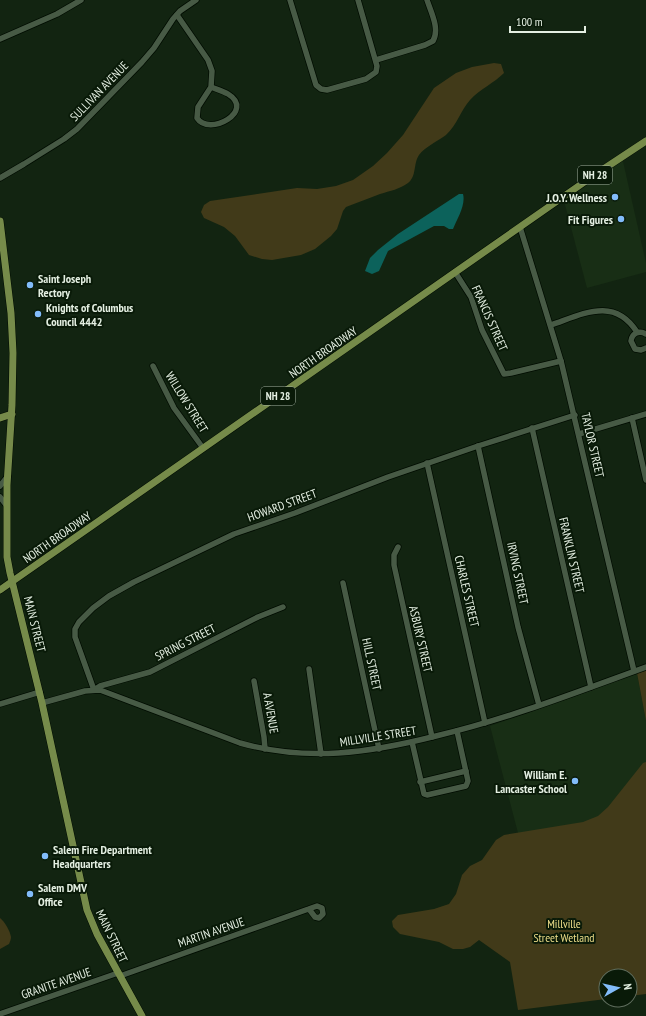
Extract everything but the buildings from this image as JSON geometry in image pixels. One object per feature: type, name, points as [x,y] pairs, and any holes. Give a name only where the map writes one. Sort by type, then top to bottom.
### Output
[{"type":"main road","name":"NORTH BROADWAY","points":[[12,581],[455,272],[646,141]]},
{"type":"main road","name":"MAIN STREET","points":[[0,221],[2,264],[11,313],[13,345],[12,414],[8,475],[6,548],[8,564],[40,692],[87,910],[98,934],[142,1016]]},
{"type":"main road","points":[[0,418],[12,414]]},
{"type":"main road","name":"NH 28","points":[[0,590],[12,581]]},
{"type":"street","points":[[0,39],[57,14],[82,0]]},
{"type":"street","name":"SULLIVAN AVENUE","points":[[0,178],[78,129],[142,62],[154,48],[177,15],[185,7],[196,0]]},
{"type":"street","points":[[290,0],[316,85],[321,89],[332,89],[371,76],[376,72],[376,60],[358,0]]},
{"type":"street","points":[[376,60],[434,41],[436,28],[427,0]]},
{"type":"street","points":[[177,15],[210,63],[212,75],[211,87],[198,107],[197,113],[197,118],[200,122],[205,124],[222,122],[234,115],[237,108],[232,96],[211,87]]},
{"type":"street","name":"TAYLOR STREET","points":[[520,227],[551,325],[575,415],[634,671]]},
{"type":"street","name":"FRANCIS STREET","points":[[455,272],[471,297],[482,330],[504,374],[561,361]]},
{"type":"street","points":[[551,325],[587,313],[605,310],[614,312],[625,318],[637,332],[646,334]]},
{"type":"street","points":[[637,332],[631,339],[632,344],[638,350],[646,348]]},
{"type":"street","name":"WILLOW STREET","points":[[153,366],[174,408],[203,448]]},
{"type":"street","points":[[579,434],[646,414]]},
{"type":"street","name":"HOWARD STREET","points":[[94,690],[76,642],[75,629],[85,615],[109,596],[234,534],[295,513],[427,463],[575,415]]},
{"type":"street","points":[[632,418],[646,480]]},
{"type":"street","name":"FRANKLIN STREET","points":[[532,428],[591,687]]},
{"type":"street","name":"IRVING STREET","points":[[478,446],[518,627],[539,705]]},
{"type":"street","name":"CHARLES STREET","points":[[427,463],[485,723]]},
{"type":"street","points":[[0,486],[8,475]]},
{"type":"street","points":[[0,497],[7,506]]},
{"type":"street","name":"ASBURY STREET","points":[[398,547],[394,555],[394,565],[432,738]]},
{"type":"street","name":"HILL STREET","points":[[343,583],[379,749]]},
{"type":"street","name":"SPRING STREET","points":[[94,690],[104,685],[150,672],[258,617],[283,607]]},
{"type":"street","name":"MILLVILLE STREET","points":[[42,703],[94,690],[107,692],[240,743],[291,753],[340,754],[379,749],[457,731],[539,705],[646,667]]},
{"type":"street","points":[[309,669],[322,754]]},
{"type":"street","name":"A AVENUE","points":[[254,681],[265,749]]},
{"type":"street","points":[[0,704],[40,692]]},
{"type":"street","points":[[412,742],[420,782],[425,795],[466,786],[468,781],[457,731]]},
{"type":"street","points":[[420,782],[466,771]]},
{"type":"street","name":"MARTIN AVENUE","points":[[119,974],[310,909]]},
{"type":"street","name":"GRANITE AVENUE","points":[[0,1014],[119,974]]},
{"type":"shaded area","points":[[622,157],[646,263],[646,272],[587,288],[563,197]]},
{"type":"shaded area","name":"William E. Lancaster School","points":[[637,673],[646,721],[646,836],[529,875],[490,726]]},
{"type":"green space","points":[[494,63],[501,64],[504,73],[470,100],[453,127],[446,135],[419,155],[411,180],[398,188],[346,207],[343,211],[337,229],[315,249],[301,255],[272,260],[262,259],[249,255],[235,236],[224,227],[204,218],[201,212],[204,205],[210,201],[297,188],[317,189],[336,186],[353,180],[373,166],[403,135],[434,88],[456,73],[472,67]]},
{"type":"green space","points":[[646,670],[646,721],[637,673]]},
{"type":"green space","name":"Millville Street Wetland","points":[[646,762],[646,994],[638,995],[638,968],[598,968],[598,1000],[518,1010],[510,962],[479,940],[470,947],[453,949],[439,942],[400,934],[393,927],[392,921],[398,915],[434,909],[449,904],[456,894],[462,875],[470,866],[482,860],[496,840],[504,835],[583,822],[598,816],[608,807],[643,763]]},
{"type":"green space","points":[[0,918],[10,932],[11,937],[9,944],[0,949]]},
{"type":"water","points":[[459,194],[463,194],[464,198],[461,212],[453,229],[449,229],[444,226],[434,226],[388,251],[379,271],[372,274],[365,271],[370,258],[378,250],[398,234]]},
{"type":"place","name":"J.O.Y. Wellness","points":[[615,197]]},
{"type":"place","name":"Fit Figures","points":[[621,219]]},
{"type":"place","name":"Saint Joseph Rectory","points":[[30,285]]},
{"type":"place","name":"Knights of Columbus Council 4442","points":[[38,314]]},
{"type":"place","name":"William E. Lancaster School","points":[[575,781]]},
{"type":"place","name":"Salem Fire Department Headquarters","points":[[45,856]]},
{"type":"place","name":"Salem DMV Office","points":[[30,894]]}]
